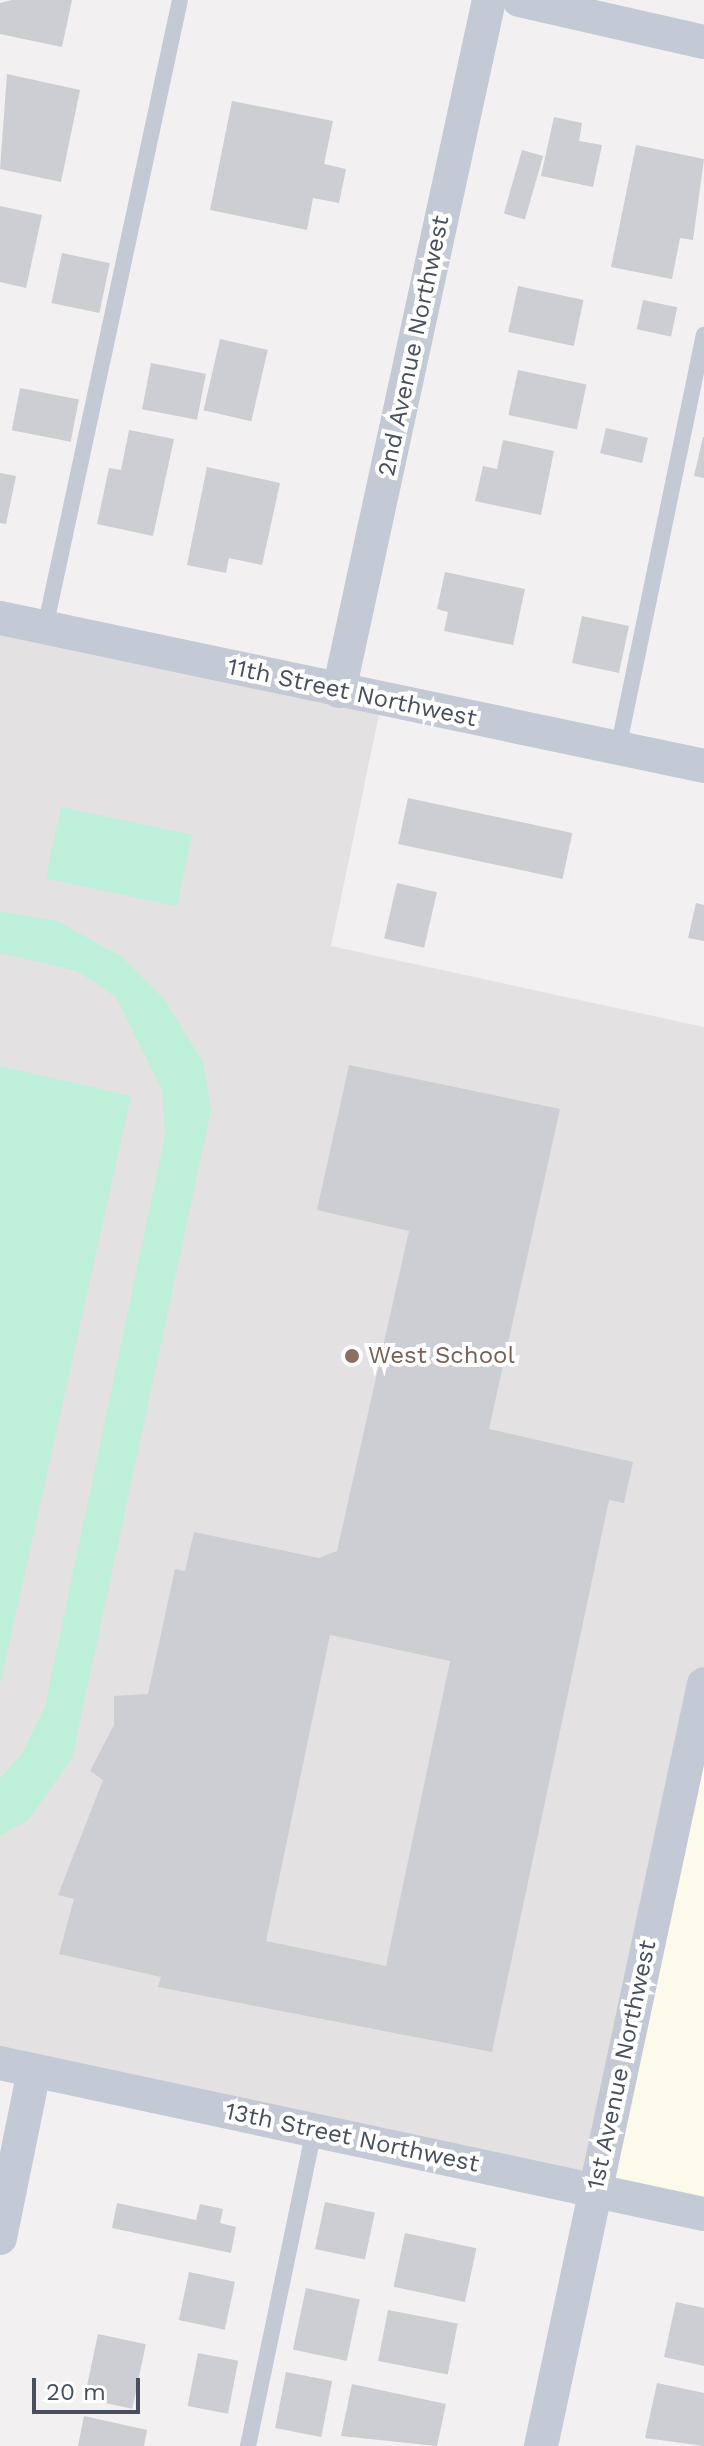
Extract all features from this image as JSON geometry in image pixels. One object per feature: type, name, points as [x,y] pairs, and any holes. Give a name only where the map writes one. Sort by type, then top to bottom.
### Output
[{"type":"street","name":"2nd Avenue Northwest","points":[[339,691],[489,0]]},
{"type":"street","points":[[519,0],[704,42]]},
{"type":"street","name":"11th Street Northwest","points":[[0,618],[704,766]]},
{"type":"street","name":"1st Avenue Northwest","points":[[541,2446],[704,1684]]},
{"type":"street","name":"13th Street Northwest","points":[[0,2063],[704,2214]]},
{"type":"street","points":[[0,2238],[34,2071]]},
{"type":"lane","points":[[45,628],[180,0]]},
{"type":"lane","points":[[618,749],[704,335]]},
{"type":"lane","points":[[248,2446],[314,2130]]},
{"type":"shaded area","name":"West School","points":[[0,618],[382,700],[331,946],[704,1027],[704,1685],[596,2190],[0,2062]]},
{"type":"shaded area","points":[[704,1684],[704,2214],[596,2190]]},
{"type":"green space","points":[[61,807],[192,835],[177,906],[46,878]]},
{"type":"green space","points":[[0,911],[57,921],[122,957],[164,999],[203,1062],[211,1110],[72,1758],[29,1819],[0,1836],[0,1778],[23,1752],[45,1706],[165,1135],[162,1090],[116,997],[77,971],[0,953]]},
{"type":"green space","points":[[0,1066],[131,1096],[0,1684]]},
{"type":"building","points":[[12,0],[72,0],[62,47],[0,34],[0,3]]},
{"type":"building","points":[[7,74],[80,90],[61,182],[0,169]]},
{"type":"building","points":[[232,101],[333,121],[324,164],[346,169],[339,203],[313,198],[307,230],[210,210]]},
{"type":"building","points":[[554,117],[582,123],[579,141],[602,145],[593,187],[541,176]]},
{"type":"building","points":[[636,145],[704,159],[693,240],[680,238],[672,279],[611,267]]},
{"type":"building","points":[[522,150],[543,156],[525,220],[504,213]]},
{"type":"building","points":[[0,206],[42,215],[26,288],[0,282]]},
{"type":"building","points":[[62,253],[110,263],[99,313],[51,303]]},
{"type":"building","points":[[518,286],[584,300],[574,346],[508,332]]},
{"type":"building","points":[[643,300],[677,307],[671,337],[637,329]]},
{"type":"building","points":[[220,339],[268,350],[251,421],[204,410]]},
{"type":"building","points":[[151,363],[206,374],[197,420],[142,409]]},
{"type":"building","points":[[518,370],[586,385],[577,430],[508,415]]},
{"type":"building","points":[[20,388],[79,399],[71,442],[12,430]]},
{"type":"building","points":[[606,428],[648,438],[642,463],[600,453]]},
{"type":"building","points":[[129,430],[174,439],[153,536],[97,524],[109,468],[121,470]]},
{"type":"building","points":[[704,437],[704,478],[694,476]]},
{"type":"building","points":[[503,440],[554,451],[541,515],[475,501],[483,466],[497,469]]},
{"type":"building","points":[[207,467],[280,483],[262,565],[229,558],[226,573],[187,565]]},
{"type":"building","points":[[0,473],[16,476],[6,524],[0,523]]},
{"type":"building","points":[[445,572],[525,589],[513,645],[444,631],[448,612],[437,609]]},
{"type":"building","points":[[582,616],[629,626],[619,673],[572,663]]},
{"type":"building","points":[[408,798],[572,833],[563,879],[398,844]]},
{"type":"building","points":[[397,883],[437,892],[424,948],[384,939]]},
{"type":"building","points":[[696,903],[704,905],[704,941],[688,938]]},
{"type":"building","points":[[349,1065],[560,1109],[489,1429],[633,1462],[624,1503],[609,1500],[492,2052],[158,1987],[161,1977],[59,1954],[74,1899],[58,1895],[103,1780],[90,1771],[114,1725],[114,1696],[148,1694],[175,1569],[185,1571],[194,1532],[319,1558],[337,1551],[409,1231],[317,1210]],"holes":[[[330,1635],[450,1661],[386,1966],[266,1941]]]},
{"type":"building","points":[[325,2202],[375,2213],[365,2260],[315,2249]]},
{"type":"building","points":[[117,2203],[196,2220],[200,2204],[223,2209],[220,2223],[236,2227],[231,2253],[112,2228]]},
{"type":"building","points":[[405,2233],[476,2248],[465,2302],[394,2287]]},
{"type":"building","points":[[189,2272],[235,2282],[225,2330],[179,2320]]},
{"type":"building","points":[[306,2288],[360,2299],[347,2361],[293,2350]]},
{"type":"building","points":[[676,2302],[704,2308],[704,2366],[664,2357]]},
{"type":"building","points":[[388,2310],[458,2324],[448,2375],[378,2361]]},
{"type":"building","points":[[98,2334],[146,2344],[132,2409],[84,2399]]},
{"type":"building","points":[[198,2353],[238,2361],[228,2414],[188,2406]]},
{"type":"building","points":[[286,2372],[332,2381],[321,2437],[275,2428]]},
{"type":"building","points":[[657,2383],[704,2393],[704,2446],[645,2438]]},
{"type":"building","points":[[352,2384],[446,2404],[437,2446],[341,2436]]},
{"type":"building","points":[[84,2416],[147,2430],[144,2446],[78,2446]]},
{"type":"place","name":"West School","points":[[352,1356]]}]
